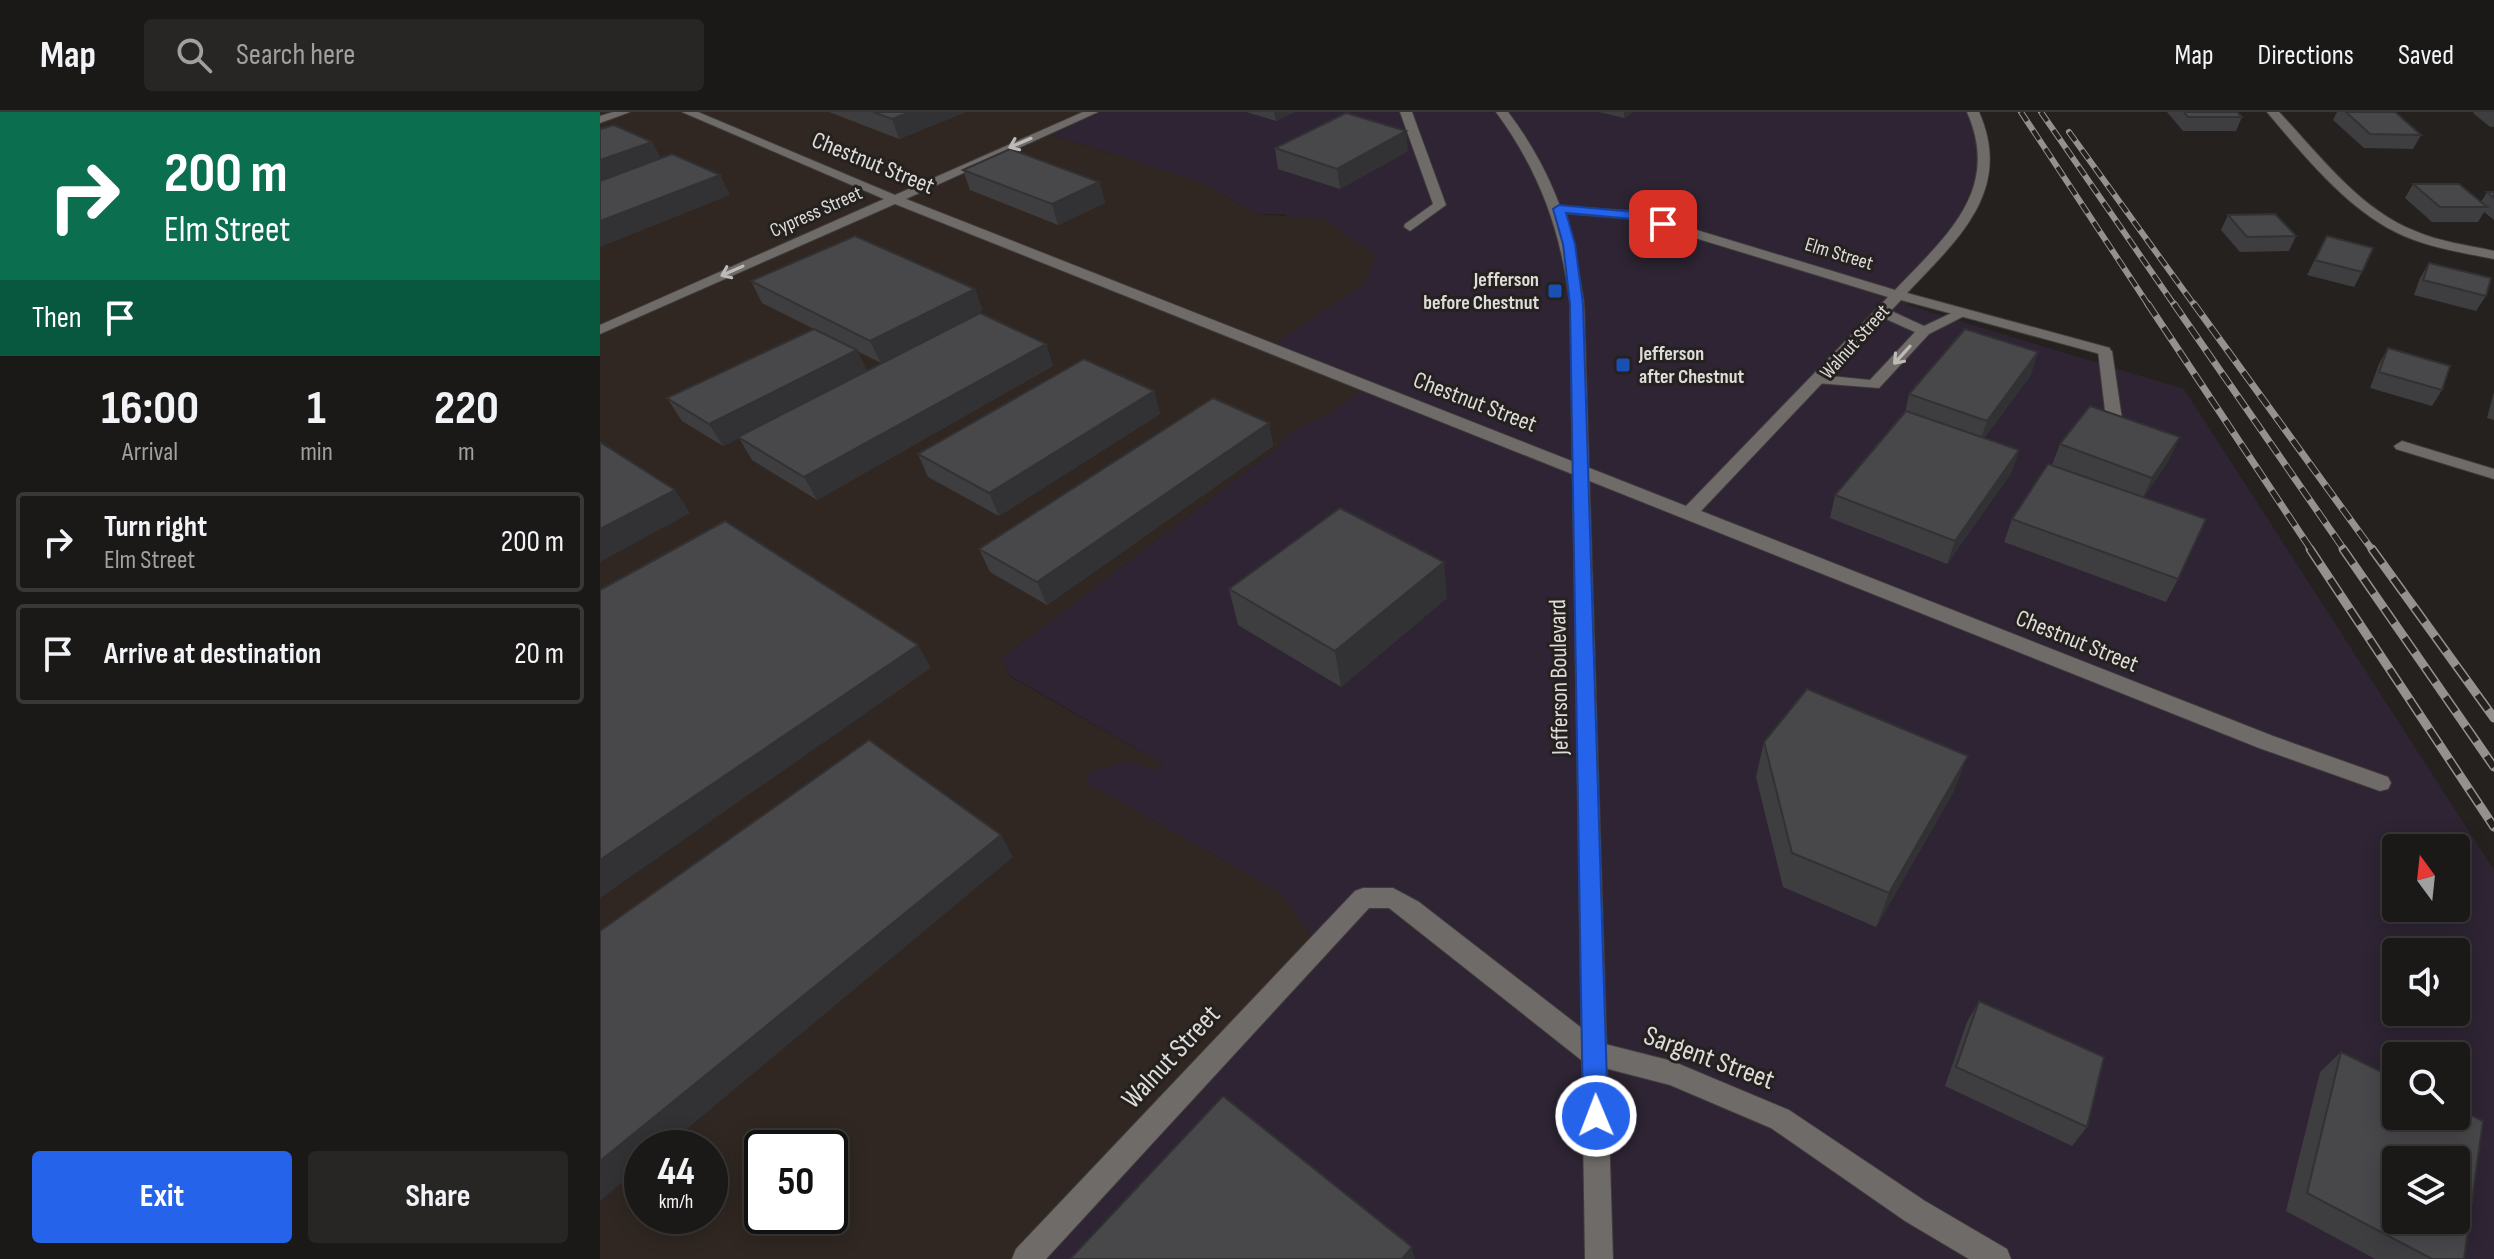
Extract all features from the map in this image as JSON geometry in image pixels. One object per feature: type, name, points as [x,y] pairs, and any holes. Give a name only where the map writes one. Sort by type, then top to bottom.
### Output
[{"type":"street","points":[[600,120],[624,112]]},
{"type":"street","name":"Chestnut Street","points":[[688,112],[894,199],[2266,742],[2380,783]]},
{"type":"street","name":"Cypress Street","points":[[600,330],[1092,112]]},
{"type":"street","points":[[1406,112],[1440,205],[1410,227]]},
{"type":"street","name":"Jefferson Boulevard","points":[[1502,112],[1538,163],[1559,209],[1569,244],[1577,304],[1599,1259]]},
{"type":"street","name":"Walnut Street","points":[[1689,513],[1821,380],[1937,254],[1973,204],[1982,185],[1986,144],[1973,112]]},
{"type":"street","points":[[2273,112],[2360,202],[2401,230],[2494,255]]},
{"type":"street","name":"Elm Street","points":[[1559,209],[1634,215],[1897,295],[2105,351],[2114,419]]},
{"type":"street","points":[[1882,312],[1924,331]]},
{"type":"street","points":[[1821,380],[1874,385],[1924,331],[1963,313]]},
{"type":"street","points":[[2402,446],[2494,474]]},
{"type":"street","name":"Walnut Street","points":[[1026,1259],[1363,898]]},
{"type":"street","name":"Sargent Street","points":[[1363,898],[1393,898],[1411,909],[1594,1054],[1672,1073],[1780,1119],[1915,1211],[1997,1259]]},
{"type":"shaded area","points":[[600,112],[1091,112],[1046,133],[1203,183],[1255,214],[1324,219],[1375,255],[1365,283],[1274,344],[1368,384],[1334,411],[1291,431],[1276,449],[1001,659],[1009,676],[1164,765],[1155,770],[1128,761],[1085,774],[1089,784],[1282,894],[1312,937],[1021,1259],[600,1259]]},
{"type":"shaded area","points":[[1091,112],[1974,112],[1982,191],[1914,276],[1907,305],[2184,389],[2494,870],[2494,1259],[1021,1259],[1282,894],[1089,784],[1084,774],[1128,761],[1155,770],[1164,765],[1009,675],[1001,659],[1276,449],[1291,431],[1334,411],[1274,344],[1365,283],[1285,214],[1255,214],[1203,183],[1046,133]]},
{"type":"building","points":[[873,112],[910,112],[892,119]]},
{"type":"building","points":[[2184,112],[2237,112],[2242,117],[2188,117]]},
{"type":"building","points":[[2346,112],[2395,112],[2421,135],[2370,134]]},
{"type":"building","points":[[1346,113],[1406,131],[1337,169],[1275,148]]},
{"type":"building","points":[[614,125],[652,142],[600,160],[600,129]]},
{"type":"building","points":[[1010,149],[1099,182],[1052,204],[963,170]]},
{"type":"building","points":[[672,154],[720,175],[600,221],[600,181]]},
{"type":"building","points":[[2413,184],[2459,184],[2487,207],[2440,207]]},
{"type":"building","points":[[2275,214],[2296,236],[2247,237],[2228,215]]},
{"type":"building","points":[[855,236],[975,289],[870,341],[751,281]]},
{"type":"building","points":[[2327,236],[2373,248],[2362,272],[2315,260]]},
{"type":"building","points":[[2429,263],[2491,278],[2486,296],[2423,280]]},
{"type":"building","points":[[980,313],[1046,344],[804,477],[738,437]]},
{"type":"building","points":[[814,329],[857,350],[709,424],[667,398]]},
{"type":"building","points":[[1965,329],[2038,352],[1987,421],[1909,394]]},
{"type":"building","points":[[2388,348],[2450,366],[2442,390],[2379,372]]},
{"type":"building","points":[[1084,359],[1154,391],[989,493],[918,454]]},
{"type":"building","points":[[1213,398],[1269,423],[1037,582],[979,549]]},
{"type":"building","points":[[2090,406],[2180,437],[2152,478],[2060,444]]},
{"type":"building","points":[[1906,411],[2019,450],[1955,541],[1835,495]]},
{"type":"building","points":[[600,442],[675,490],[600,529]]},
{"type":"building","points":[[2048,464],[2206,519],[2178,579],[2012,519]]},
{"type":"building","points":[[1340,508],[1444,562],[1335,651],[1229,589]]},
{"type":"building","points":[[725,521],[918,645],[600,860],[600,590]]},
{"type":"building","points":[[1807,689],[1968,756],[1889,893],[1792,853],[1764,742]]},
{"type":"building","points":[[869,740],[1001,835],[638,1130],[624,1130],[624,1141],[600,1161],[600,931]]},
{"type":"building","points":[[1979,1001],[2104,1057],[2087,1127],[1956,1067]]},
{"type":"building","points":[[2341,1052],[2382,1072],[2382,1130],[2470,1130],[2470,1115],[2483,1121],[2470,1215],[2470,1146],[2382,1146],[2382,1233],[2307,1193]]},
{"type":"building","points":[[1223,1096],[1412,1247],[1402,1259],[1070,1259]]},
{"type":"building","points":[[2385,1234],[2467,1234],[2464,1259],[2432,1259]]},
{"type":"railway","points":[[2021,112],[2149,306]]},
{"type":"railway","points":[[2041,112],[2175,306]]},
{"type":"railway","points":[[2069,132],[2195,306]]},
{"type":"railway","points":[[2148,304],[2312,551]]},
{"type":"railway","points":[[2174,304],[2345,551]]},
{"type":"railway","points":[[2194,304],[2373,551]]},
{"type":"railway","points":[[2310,549],[2494,827]]},
{"type":"railway","points":[[2343,549],[2494,767]]},
{"type":"railway","points":[[2372,549],[2494,718]]},
{"type":"place","name":"Jefferson before Chestnut","points":[[1555,291]]},
{"type":"place","name":"Jefferson after Chestnut","points":[[1623,365]]},
{"type":"route","points":[[1596,1116],[1577,304],[1569,244],[1559,209],[1634,215],[1663,224]]}]
